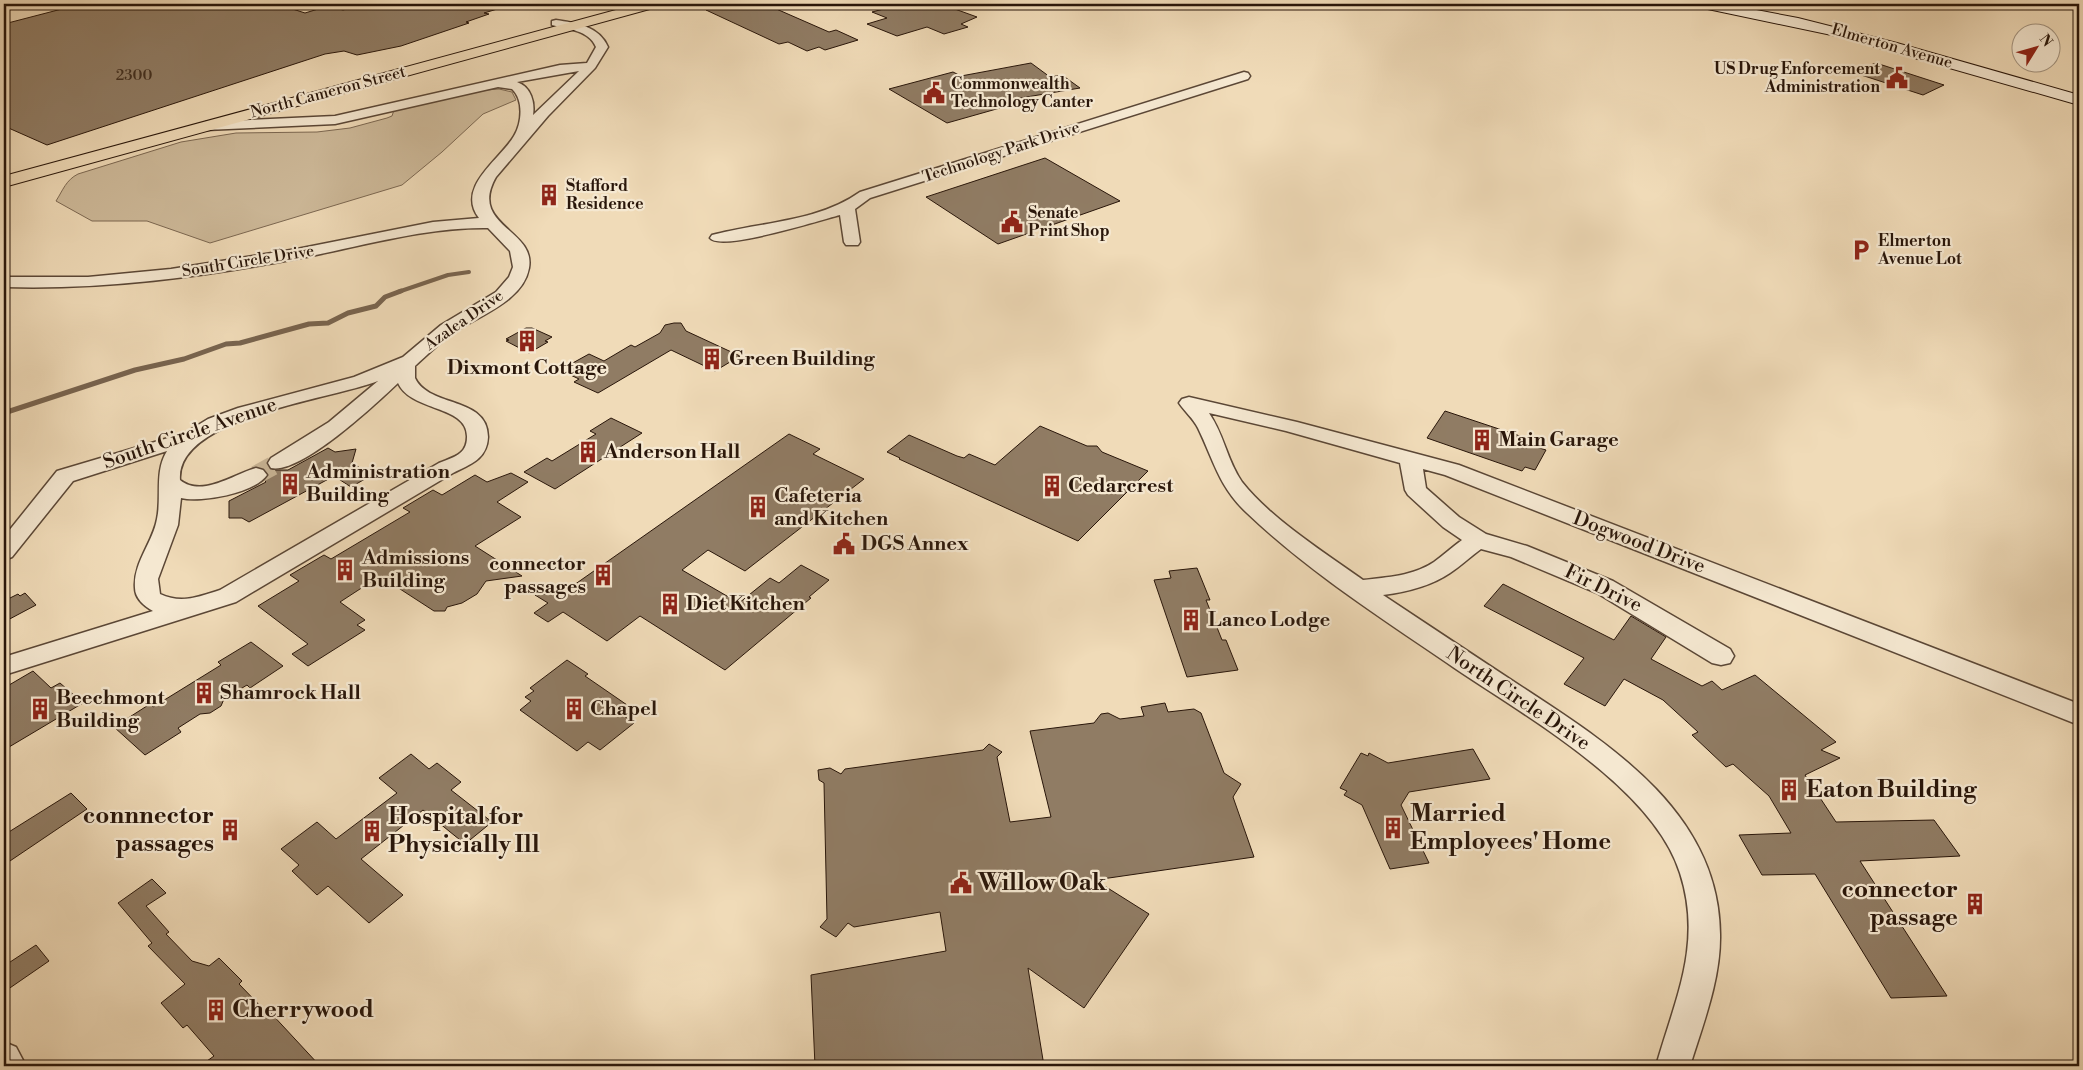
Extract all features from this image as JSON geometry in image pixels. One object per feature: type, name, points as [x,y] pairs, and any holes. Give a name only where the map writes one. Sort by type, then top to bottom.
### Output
[{"type":"highway","name":"North Cameron Street","points":[[4,182],[629,4]]},
{"type":"highway","name":"North Cameron Street","points":[[4,170],[566,23],[652,4]]},
{"type":"main road","name":"Elmerton Avenue","points":[[1702,4],[1778,17],[1862,37],[2079,100]]},
{"type":"street","name":"Azalea Drive","points":[[278,463],[316,442],[339,426],[390,380],[406,362],[448,329],[504,292],[515,282],[521,268],[519,252],[490,223],[483,213],[481,189],[489,175],[521,138],[602,51],[602,44],[594,35],[566,23]]},
{"type":"street","points":[[184,130],[243,122],[335,120],[568,68],[589,66]]},
{"type":"street","name":"Technology Park Drive","points":[[718,238],[763,231],[847,208],[865,195],[1244,76]]},
{"type":"street","points":[[501,84],[516,86],[526,98],[527,114],[521,138]]},
{"type":"street","points":[[847,208],[852,242]]},
{"type":"street","name":"South Circle Drive","points":[[4,282],[86,282],[151,276],[282,256],[440,226],[463,223],[490,223]]},
{"type":"street","points":[[4,666],[210,603],[244,588],[270,569],[476,451],[478,437],[474,422],[457,410],[424,397],[412,388],[405,377],[406,362]]},
{"type":"street","name":"South Circle Avenue","points":[[4,552],[66,476],[192,438],[215,423],[235,415],[361,380],[406,362]]},
{"type":"street","name":"Dogwood Drive","points":[[1189,403],[1290,426],[1452,470],[2079,715]]},
{"type":"street","name":"North Circle Drive","points":[[1189,403],[1201,413],[1227,474],[1241,496],[1285,533],[1360,589],[1586,744],[1626,777],[1678,835],[1696,874],[1705,928],[1704,957],[1673,1066]]},
{"type":"street","points":[[187,610],[160,606],[151,598],[146,584],[149,564],[168,523],[170,467],[174,455],[192,438]]},
{"type":"street","name":"Fir Drive","points":[[1410,458],[1416,490],[1451,522],[1478,540],[1519,551],[1605,587],[1721,656]]},
{"type":"street","points":[[170,482],[178,490],[195,494],[241,482],[256,475]]},
{"type":"street","points":[[1360,589],[1402,584],[1424,577],[1444,567],[1456,555],[1478,540]]},
{"type":"street","points":[[4,1059],[9,1066]]},
{"type":"shaded area","points":[[499,89],[512,92],[516,100],[483,114],[442,152],[402,185],[210,243],[147,221],[92,221],[56,201],[68,182],[78,174],[181,142],[236,133],[317,132],[350,128],[392,116],[394,110],[486,90]]},
{"type":"building","points":[[81,4],[277,4],[305,13],[328,6],[343,10],[365,4],[503,4],[504,7],[484,13],[489,14],[466,22],[469,23],[401,46],[357,55],[344,51],[325,54],[47,145],[4,126],[4,24]]},
{"type":"building","points":[[730,4],[765,4],[829,32],[836,30],[858,40],[825,50],[819,47],[807,51],[788,42],[779,44],[706,10]]},
{"type":"building","points":[[903,4],[941,4],[977,17],[961,24],[968,27],[944,34],[927,27],[897,36],[867,24],[887,18],[872,12]]},
{"type":"building","name":"Commonwealth Technology Canter","points":[[1031,63],[1050,77],[1062,75],[1080,88],[991,103],[1000,108],[947,123],[889,89],[953,72],[961,76]]},
{"type":"building","name":"US Drug Enforcement Administration","points":[[1876,63],[1944,85],[1923,95],[1852,72]]},
{"type":"building","name":"Senate Print Shop","points":[[1045,158],[1120,201],[998,244],[926,197]]},
{"type":"building","name":"Green Building","points":[[681,323],[686,331],[740,356],[715,371],[671,350],[598,393],[574,382],[579,379],[560,370],[589,354],[604,361],[631,345],[635,347],[660,333],[665,325]]},
{"type":"building","name":"Dixmont Cottage","points":[[526,328],[532,328],[552,337],[545,341],[548,342],[529,353],[506,341],[509,340],[506,339]]},
{"type":"building","name":"Main Garage","points":[[1445,411],[1538,442],[1536,447],[1546,450],[1535,470],[1525,467],[1522,471],[1427,438]]},
{"type":"building","name":"Anderson Hall","points":[[611,418],[642,433],[555,489],[524,472],[547,458],[552,461],[596,434],[590,431]]},
{"type":"building","name":"Cedarcrest","points":[[1040,426],[1087,446],[1097,446],[1102,452],[1148,471],[1078,541],[887,452],[909,435],[957,456],[964,458],[969,454],[995,465]]},
{"type":"building","points":[[789,434],[820,449],[813,454],[864,479],[745,571],[708,550],[682,570],[739,603],[770,578],[779,583],[801,565],[829,580],[809,597],[811,598],[725,670],[640,616],[607,641],[563,612],[548,622],[534,613],[548,603],[535,595],[564,592]]},
{"type":"building","name":"Administration Building","points":[[328,448],[335,452],[356,449],[352,463],[372,475],[351,487],[334,476],[249,522],[242,518],[229,518],[229,501],[266,482],[264,480],[268,474],[261,468],[267,465],[271,470],[288,470]]},
{"type":"building","name":"Admissions Building","points":[[511,473],[528,482],[497,502],[521,517],[475,546],[522,576],[486,581],[477,594],[462,603],[447,607],[445,611],[434,611],[380,576],[340,602],[365,620],[357,625],[365,630],[308,666],[292,654],[308,644],[258,606],[299,581],[290,575],[324,555],[331,559],[410,512],[403,508],[433,490],[442,495],[475,475],[487,482]]},
{"type":"building","name":"Lanco Lodge","points":[[1197,568],[1210,600],[1206,600],[1222,640],[1226,640],[1238,670],[1187,677],[1154,580],[1171,578],[1169,571]]},
{"type":"building","name":"Eaton Building","points":[[1503,584],[1614,640],[1631,616],[1666,637],[1651,659],[1702,686],[1712,681],[1722,690],[1755,675],[1836,742],[1821,750],[1840,758],[1805,775],[1836,822],[1934,820],[1960,856],[1860,861],[1947,996],[1891,998],[1815,874],[1762,875],[1739,835],[1791,833],[1769,796],[1733,764],[1726,767],[1692,735],[1698,732],[1663,700],[1624,679],[1605,706],[1564,684],[1584,658],[1484,606]]},
{"type":"building","points":[[25,593],[36,605],[4,622],[4,601],[18,594],[20,596]]},
{"type":"building","name":"Shamrock Hall","points":[[251,642],[283,666],[250,688],[247,685],[224,699],[221,706],[210,713],[200,714],[178,728],[181,732],[145,755],[114,727],[150,704],[153,707],[221,665],[218,662]]},
{"type":"building","name":"Chapel","points":[[567,660],[588,674],[585,676],[630,707],[621,714],[634,723],[600,750],[588,742],[577,751],[520,710],[531,701],[525,697],[534,691],[530,688]]},
{"type":"building","name":"Beechmont Building","points":[[33,671],[51,688],[60,683],[83,703],[4,750],[4,688]]},
{"type":"building","name":"Willow Oak","points":[[1165,703],[1168,712],[1194,709],[1201,713],[1224,773],[1241,784],[1233,797],[1254,857],[1095,880],[1149,914],[1084,1008],[1028,968],[1044,1066],[815,1066],[811,975],[946,951],[940,912],[854,927],[848,923],[836,937],[820,927],[827,919],[824,783],[819,780],[818,770],[830,768],[841,774],[845,769],[983,750],[989,744],[1002,752],[997,757],[1010,822],[1051,817],[1030,731],[1094,723],[1101,714],[1108,713],[1120,719],[1144,716],[1141,707]]},
{"type":"building","name":"Married Employees' Home","points":[[1473,749],[1490,779],[1409,792],[1401,805],[1429,863],[1390,869],[1362,805],[1344,795],[1347,791],[1340,788],[1361,753],[1368,756],[1369,753],[1388,763]]},
{"type":"building","name":"Hospital for Physicially Ill","points":[[411,754],[429,769],[437,763],[461,782],[451,790],[492,822],[465,844],[423,810],[361,859],[403,895],[369,923],[328,886],[317,895],[292,871],[299,865],[281,849],[317,822],[336,839],[397,793],[379,778]]},
{"type":"building","points":[[71,793],[87,809],[4,865],[4,835]]},
{"type":"building","name":"Cherrywood","points":[[152,879],[166,893],[146,906],[169,932],[166,934],[192,961],[209,966],[219,958],[242,981],[239,984],[267,1013],[269,1011],[320,1066],[200,1066],[214,1056],[187,1025],[183,1028],[161,1003],[185,984],[148,946],[152,943],[118,903]]},
{"type":"building","points":[[36,945],[49,961],[4,992],[4,966]]},
{"type":"waterway","points":[[398,292],[448,275],[469,272]]},
{"type":"waterway","points":[[4,413],[135,370],[184,359],[226,344],[240,343],[309,324],[328,323],[348,313],[376,306],[385,297],[401,291]]},
{"type":"tunnel","points":[[256,475],[278,463]]},
{"type":"place","name":"US Drug Enforcement Administration","points":[[1897,78]]},
{"type":"place","name":"Commonwealth Technology Canter","points":[[934,93]]},
{"type":"place","name":"Stafford Residence","points":[[549,195]]},
{"type":"place","name":"Senate Print Shop","points":[[1012,222]]},
{"type":"place","name":"Elmerton Avenue Lot","points":[[1861,250]]},
{"type":"place","name":"Dixmont Cottage","points":[[527,341]]},
{"type":"place","name":"Green Building","points":[[712,359]]},
{"type":"place","name":"Main Garage","points":[[1482,440]]},
{"type":"place","name":"Anderson Hall","points":[[588,452]]},
{"type":"place","name":"Administration Building","points":[[290,484]]},
{"type":"place","name":"Cedarcrest","points":[[1052,486]]},
{"type":"place","name":"Cafeteria and Kitchen","points":[[758,507]]},
{"type":"place","name":"DGS Annex","points":[[844,544]]},
{"type":"place","name":"Admissions Building","points":[[345,570]]},
{"type":"place","name":"connector passages","points":[[603,575]]},
{"type":"place","name":"Diet Kitchen","points":[[670,604]]},
{"type":"place","name":"Lanco Lodge","points":[[1191,620]]},
{"type":"place","name":"Shamrock Hall","points":[[204,693]]},
{"type":"place","name":"Beechmont Building","points":[[40,709]]},
{"type":"place","name":"Chapel","points":[[574,709]]},
{"type":"place","name":"Eaton Building","points":[[1789,790]]},
{"type":"place","name":"Married Employees' Home","points":[[1393,828]]},
{"type":"place","name":"connnector passages","points":[[230,830]]},
{"type":"place","name":"Hospital for Physicially Ill","points":[[372,831]]},
{"type":"place","name":"Willow Oak","points":[[961,883]]},
{"type":"place","name":"connector passage","points":[[1975,904]]},
{"type":"place","name":"Cherrywood","points":[[216,1010]]}]
